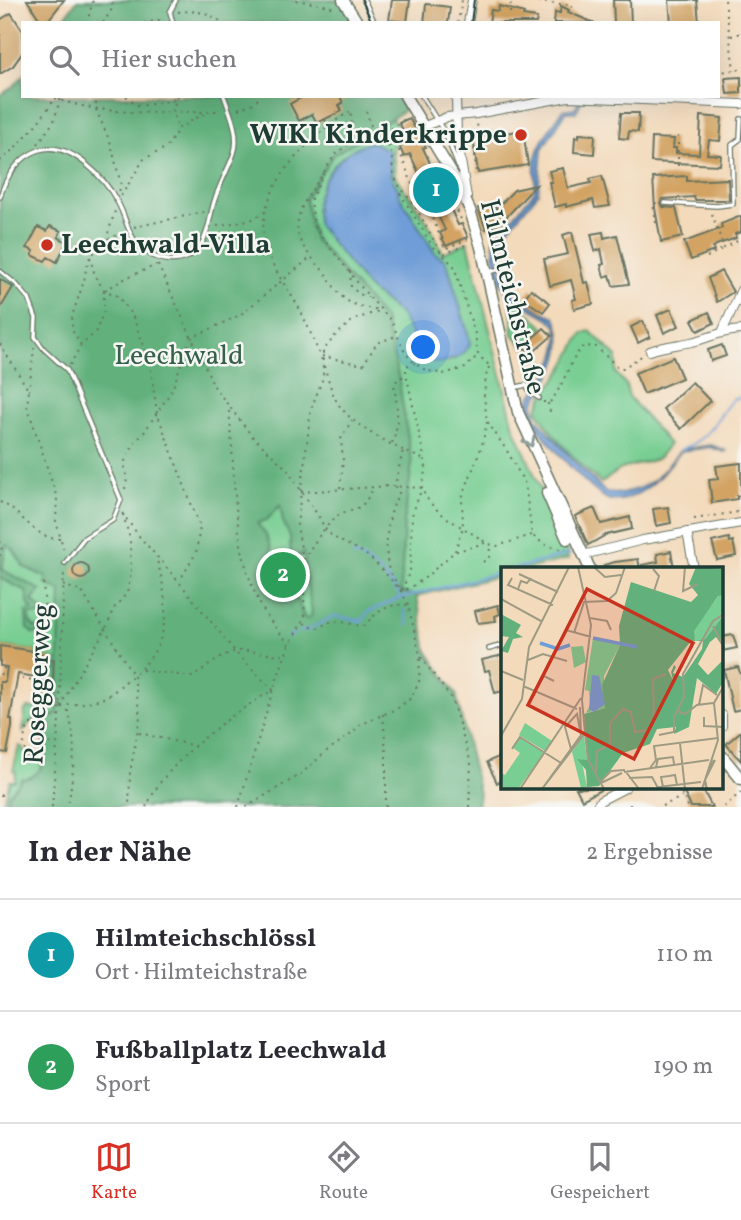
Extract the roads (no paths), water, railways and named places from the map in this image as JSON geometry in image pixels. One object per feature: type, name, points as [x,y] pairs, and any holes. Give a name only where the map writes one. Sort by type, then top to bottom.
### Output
[{"type":"main road","points":[[344,3],[357,21]]},
{"type":"main road","name":"Hilmteichstraße","points":[[406,98],[456,180],[470,210],[474,238],[491,271],[521,423],[543,471],[545,488],[558,519],[572,548],[583,555],[589,567]]},
{"type":"main road","points":[[724,758],[741,779]]},
{"type":"street","points":[[468,21],[472,0]]},
{"type":"street","points":[[423,129],[438,120],[455,116],[570,98]]},
{"type":"street","points":[[591,98],[741,104]]},
{"type":"street","points":[[455,99],[456,128],[470,210]]},
{"type":"street","points":[[431,137],[446,135],[456,128]]},
{"type":"street","points":[[723,331],[741,290]]},
{"type":"street","points":[[650,351],[665,345],[696,341],[723,331],[741,330]]},
{"type":"street","points":[[583,555],[741,523]]},
{"type":"street","points":[[687,532],[694,567]]},
{"type":"street","points":[[596,807],[600,801],[621,790]]},
{"type":"lane","points":[[172,18],[176,0]]},
{"type":"lane","points":[[364,0],[374,21]]},
{"type":"lane","points":[[0,197],[20,160],[46,148],[67,151],[97,174],[117,201],[137,244],[158,262],[178,261],[192,254],[202,244],[222,178],[235,151],[235,131],[225,98]]},
{"type":"lane","points":[[423,98],[446,135],[470,210]]},
{"type":"lane","points":[[665,203],[711,205],[734,202],[732,145],[740,139],[741,118]]},
{"type":"lane","points":[[491,271],[511,266]]},
{"type":"lane","points":[[0,271],[29,299],[36,317],[35,337],[67,370],[121,500],[113,520],[84,538],[66,561]]},
{"type":"lane","points":[[512,388],[526,385],[531,393],[539,398]]},
{"type":"lane","points":[[489,649],[501,646]]},
{"type":"water","points":[[580,98],[583,98],[576,112],[566,112],[542,149],[538,193],[503,235],[498,250],[504,281],[514,294],[555,317],[559,329],[560,352],[547,383],[533,404],[536,418],[605,492],[622,494],[640,488],[656,479],[681,450],[711,445],[726,451],[710,447],[681,451],[651,485],[620,500],[606,498],[584,481],[552,445],[528,412],[530,398],[544,380],[553,362],[558,342],[557,329],[544,315],[510,296],[499,277],[494,254],[494,240],[534,192],[536,157],[542,142],[563,110],[575,108]]},
{"type":"water","points":[[373,142],[389,151],[391,177],[400,192],[398,193],[435,253],[445,260],[449,269],[470,345],[463,354],[454,359],[434,363],[418,347],[401,315],[369,289],[318,225],[318,198],[329,172],[349,152]]},
{"type":"waterway","points":[[681,450],[701,439],[734,398],[741,398]]},
{"type":"waterway","points":[[521,567],[570,554]]},
{"type":"waterway","points":[[353,555],[380,572],[401,598]]},
{"type":"waterway","points":[[300,631],[306,631],[334,616],[362,621],[368,612],[397,599],[501,573]]},
{"type":"waterway","points":[[404,610],[408,625]]},
{"type":"waterway","points":[[288,637],[294,634]]},
{"type":"tram line","points":[[362,0],[371,21]]},
{"type":"tram line","points":[[471,21],[474,0]]},
{"type":"place","name":"WIKI Kinderkrippe","points":[[521,135]]},
{"type":"place","name":"Hilmteichschlössl","points":[[436,190]]},
{"type":"place","name":"Leechwald-Villa","points":[[47,245]]},
{"type":"place","name":"Fußballplatz Leechwald","points":[[283,575]]},
{"type":"park label","name":"Leechwald","points":[[179,356]]}]
